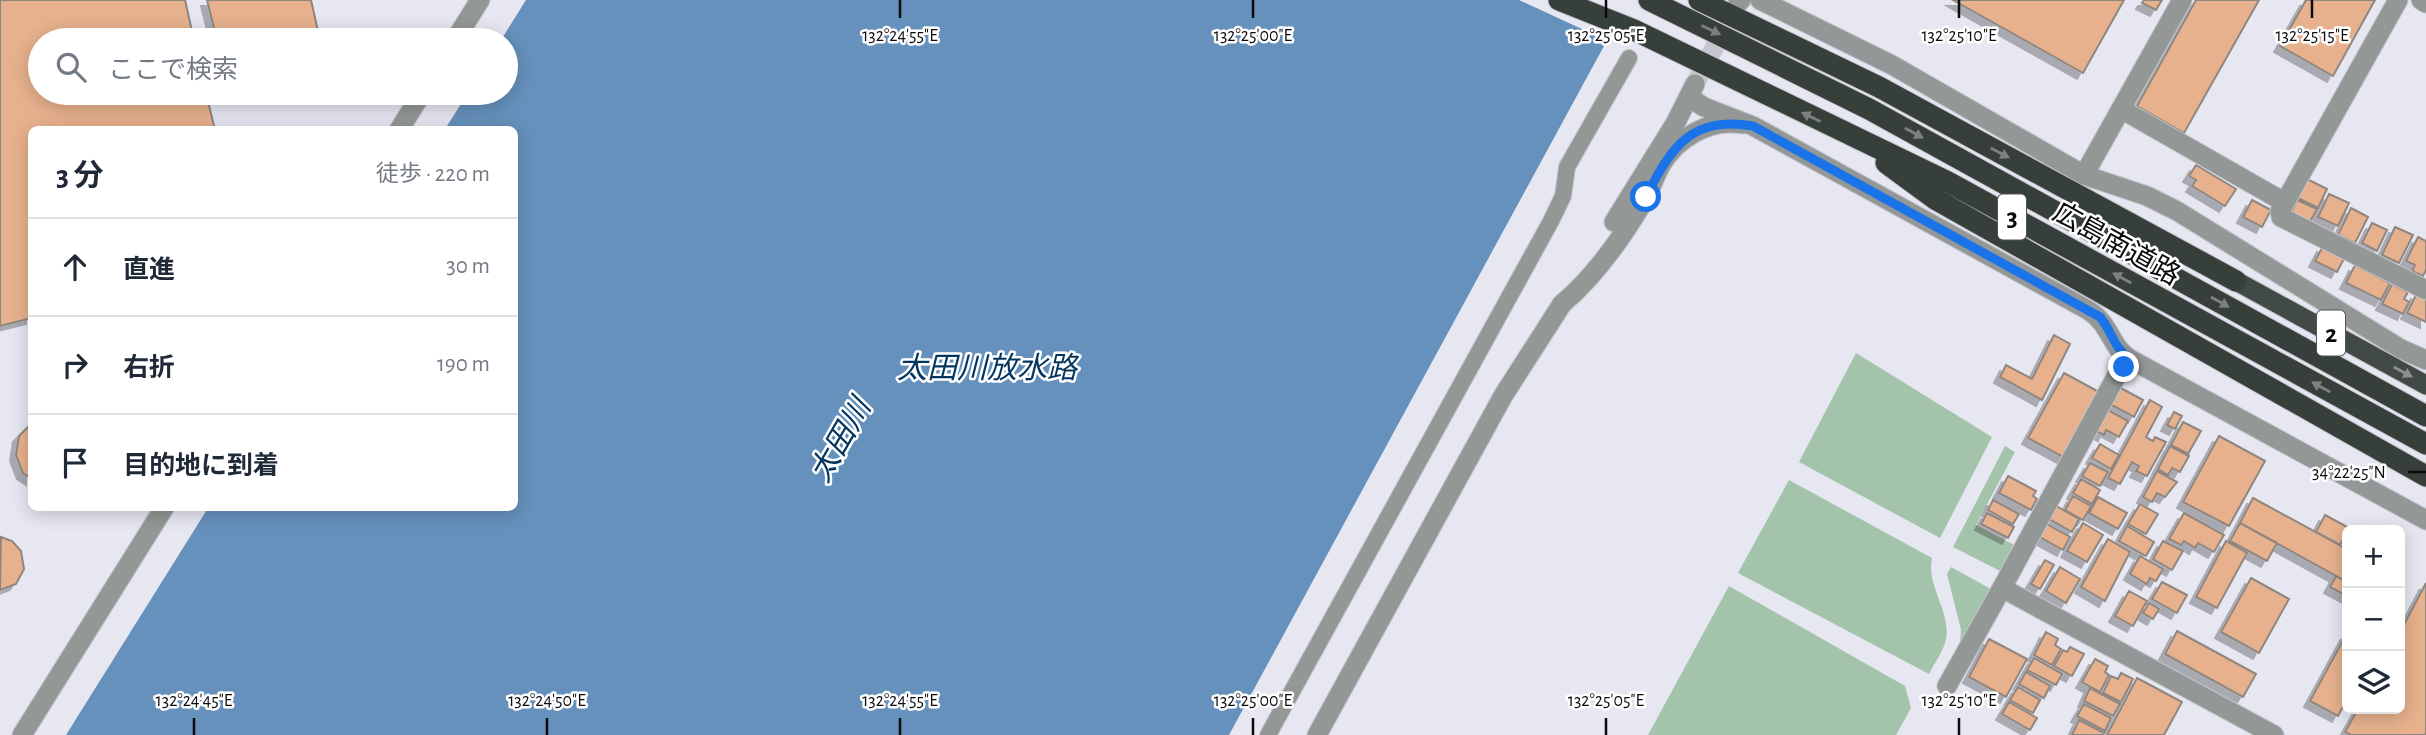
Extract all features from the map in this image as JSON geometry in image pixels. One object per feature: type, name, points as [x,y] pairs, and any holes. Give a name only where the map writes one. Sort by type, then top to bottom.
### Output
[{"type":"highway","name":"広島南道路","points":[[1559,0],[1634,30],[1948,183],[2426,444]]},
{"type":"highway","name":"広島南道路","points":[[1649,0],[1870,109],[2426,416]]},
{"type":"highway","points":[[1699,0],[1879,88],[2236,281]]},
{"type":"highway","points":[[1851,136],[1935,199],[2426,476]]},
{"type":"highway","name":"2","points":[[2236,281],[2426,385]]},
{"type":"street","points":[[462,28],[480,0]]},
{"type":"street","points":[[1760,0],[1904,72],[2084,175],[2163,203],[2401,349],[2426,360]]},
{"type":"street","points":[[2084,175],[2182,0]]},
{"type":"street","points":[[2398,0],[2284,202],[2281,216],[2426,290]]},
{"type":"street","points":[[2421,0],[2426,3]]},
{"type":"street","points":[[1268,735],[1551,221],[1563,196],[1567,167],[1629,58]]},
{"type":"street","points":[[1317,735],[1503,396],[1562,304],[1571,284],[1654,160],[1692,90],[1704,107],[1753,126],[2100,317],[2108,326],[2115,345],[2130,359],[2426,520]]},
{"type":"street","points":[[401,126],[415,105]]},
{"type":"street","points":[[2120,109],[2284,202]]},
{"type":"street","points":[[1562,304],[1577,291],[1632,220],[1674,148],[1691,135],[1714,125],[1733,122],[1753,126]]},
{"type":"street","points":[[2236,281],[2253,281],[2272,270]]},
{"type":"street","points":[[1947,686],[2117,375],[2130,359]]},
{"type":"street","points":[[22,735],[162,511]]},
{"type":"street","points":[[2002,588],[2274,735]]},
{"type":"green space","points":[[1856,353],[1992,437],[1940,538],[1799,462]]},
{"type":"green space","points":[[2005,446],[2015,452],[1976,525],[2016,546],[2002,572],[1953,547]]},
{"type":"green space","points":[[1789,480],[1932,558],[1932,579],[1947,629],[1943,648],[1929,674],[1738,573]]},
{"type":"green space","points":[[1951,567],[1991,589],[1960,643],[1961,630],[1947,574]]},
{"type":"green space","points":[[1729,586],[1905,686],[1911,708],[1896,735],[1648,735]]},
{"type":"water","name":"太田川放水路","points":[[526,0],[1629,0],[1229,735],[66,735],[206,511],[518,511],[518,126],[447,126],[460,105],[518,105],[518,28],[508,28]]},
{"type":"pier","points":[[1519,0],[1633,0],[1610,42]]},
{"type":"building","points":[[0,0],[185,0],[191,28],[28,28],[28,105],[209,105],[214,126],[28,126],[28,319],[0,326]]},
{"type":"building","points":[[207,0],[311,0],[317,28],[214,28]]},
{"type":"building","points":[[1953,0],[2124,0],[2083,73]]},
{"type":"building","points":[[2144,0],[2162,0],[2156,10],[2142,3]]},
{"type":"building","points":[[2196,0],[2259,0],[2184,133],[2137,106]]},
{"type":"building","points":[[2306,0],[2375,0],[2333,76],[2280,46]]},
{"type":"building","points":[[2196,165],[2236,189],[2225,206],[2192,186],[2196,180],[2189,176]]},
{"type":"building","points":[[2305,178],[2327,189],[2318,208],[2296,197]]},
{"type":"building","points":[[2329,194],[2349,203],[2338,226],[2318,217]]},
{"type":"building","points":[[2252,200],[2271,210],[2262,227],[2243,217]]},
{"type":"building","points":[[2297,200],[2317,209],[2310,222],[2291,213]]},
{"type":"building","points":[[2351,208],[2368,217],[2355,243],[2338,235]]},
{"type":"building","points":[[2372,223],[2387,230],[2377,251],[2362,243]]},
{"type":"building","points":[[2395,227],[2413,235],[2399,263],[2382,255]]},
{"type":"building","points":[[2418,237],[2426,241],[2426,270],[2423,276],[2412,271],[2415,265],[2406,261]]},
{"type":"building","points":[[2323,246],[2345,257],[2337,272],[2315,261]]},
{"type":"building","points":[[2355,265],[2390,283],[2381,300],[2346,283]]},
{"type":"building","points":[[2392,284],[2408,292],[2404,299],[2409,302],[2403,314],[2382,304]]},
{"type":"building","points":[[2417,293],[2426,298],[2426,322],[2407,313]]},
{"type":"building","points":[[2054,335],[2070,344],[2042,400],[2000,377],[2006,365],[2032,379]]},
{"type":"building","points":[[2064,373],[2099,392],[2063,457],[2028,438]]},
{"type":"building","points":[[2117,386],[2143,400],[2134,417],[2108,403]]},
{"type":"building","points":[[2150,400],[2162,407],[2146,437],[2153,441],[2155,437],[2166,442],[2147,476],[2136,471],[2139,466],[2132,462],[2120,484],[2108,478]]},
{"type":"building","points":[[2106,409],[2128,421],[2119,437],[2106,430],[2104,435],[2094,430]]},
{"type":"building","points":[[2174,412],[2182,416],[2175,429],[2167,425]]},
{"type":"building","points":[[2183,422],[2201,431],[2188,454],[2171,445]]},
{"type":"building","points":[[28,427],[28,476],[23,473],[16,455],[19,436]]},
{"type":"building","points":[[2219,436],[2265,461],[2229,526],[2183,502]]},
{"type":"building","points":[[2100,444],[2119,455],[2111,469],[2092,458]]},
{"type":"building","points":[[2170,446],[2189,456],[2180,472],[2172,468],[2168,475],[2158,469]]},
{"type":"building","points":[[2090,463],[2108,472],[2100,486],[2082,476]]},
{"type":"building","points":[[2157,471],[2177,482],[2165,497],[2157,493],[2152,502],[2143,497]]},
{"type":"building","points":[[2008,476],[2036,491],[2033,496],[2037,499],[2031,510],[1999,493]]},
{"type":"building","points":[[2081,479],[2100,490],[2092,504],[2073,493]]},
{"type":"building","points":[[2073,496],[2091,506],[2083,520],[2065,510]]},
{"type":"building","points":[[2098,497],[2127,513],[2118,529],[2089,513]]},
{"type":"building","points":[[2253,498],[2342,546],[2342,579],[2240,523]]},
{"type":"building","points":[[1993,500],[2019,514],[2013,524],[1988,510]]},
{"type":"building","points":[[2051,503],[2079,519],[2072,532],[2044,516]]},
{"type":"building","points":[[2140,504],[2158,514],[2146,534],[2128,524]]},
{"type":"building","points":[[1987,513],[2014,527],[2008,538],[1981,524]]},
{"type":"building","points":[[2184,513],[2224,535],[2214,552],[2198,543],[2195,548],[2184,541],[2181,545],[2169,539]]},
{"type":"building","points":[[2325,515],[2343,525],[2340,545],[2316,532]]},
{"type":"building","points":[[2043,522],[2070,537],[2063,550],[2036,535]]},
{"type":"building","points":[[2083,523],[2103,535],[2087,562],[2067,551]]},
{"type":"building","points":[[2240,523],[2277,543],[2267,561],[2230,541]]},
{"type":"building","points":[[2127,526],[2154,542],[2146,556],[2119,541]]},
{"type":"building","points":[[1,537],[12,541],[21,551],[24,569],[16,584],[0,590]]},
{"type":"building","points":[[2108,539],[2130,552],[2105,601],[2081,587]]},
{"type":"building","points":[[2163,541],[2183,551],[2172,570],[2153,559]]},
{"type":"building","points":[[2226,541],[2247,553],[2217,608],[2196,597]]},
{"type":"building","points":[[2140,556],[2163,569],[2156,581],[2150,578],[2147,584],[2130,574]]},
{"type":"building","points":[[2045,560],[2054,565],[2040,589],[2031,584]]},
{"type":"building","points":[[2060,567],[2080,579],[2066,603],[2046,591]]},
{"type":"building","points":[[2336,576],[2342,579],[2342,593],[2330,587]]},
{"type":"building","points":[[2251,578],[2289,599],[2259,653],[2221,632]]},
{"type":"building","points":[[2162,582],[2187,595],[2177,613],[2152,599]]},
{"type":"building","points":[[2426,583],[2426,735],[2351,735],[2345,732],[2355,714],[2405,714],[2405,623]]},
{"type":"building","points":[[2129,591],[2147,601],[2133,626],[2115,616]]},
{"type":"building","points":[[2149,603],[2159,609],[2153,619],[2143,613]]},
{"type":"building","points":[[2177,631],[2256,674],[2243,697],[2165,654]]},
{"type":"building","points":[[2046,632],[2058,639],[2055,645],[2061,649],[2052,665],[2034,655]]},
{"type":"building","points":[[1989,639],[2027,659],[2006,697],[1969,677]]},
{"type":"building","points":[[2342,642],[2342,708],[2338,716],[2310,701]]},
{"type":"building","points":[[2070,647],[2084,654],[2072,676],[2054,666],[2063,650],[2067,652]]},
{"type":"building","points":[[2034,658],[2062,674],[2056,685],[2027,670]]},
{"type":"building","points":[[2095,659],[2108,666],[2105,672],[2109,675],[2100,692],[2082,682]]},
{"type":"building","points":[[2026,672],[2050,686],[2044,698],[2019,684]]},
{"type":"building","points":[[2121,673],[2133,679],[2121,702],[2103,693],[2111,676],[2118,679]]},
{"type":"building","points":[[2137,678],[2182,702],[2164,735],[2107,735]]},
{"type":"building","points":[[2018,687],[2040,700],[2033,713],[2010,700]]},
{"type":"building","points":[[2090,688],[2120,704],[2113,716],[2084,701]]},
{"type":"building","points":[[2009,702],[2037,718],[2030,730],[2002,714]]},
{"type":"building","points":[[2084,704],[2111,718],[2105,731],[2077,716]]},
{"type":"building","points":[[2079,720],[2104,733],[2072,735]]},
{"type":"tunnel","points":[[1695,84],[1738,3]]},
{"type":"route","points":[[1646,197],[1666,157],[1691,135],[1723,123],[1753,126],[2100,317],[2108,326],[2115,345],[2130,359],[2124,367]]},
{"type":"water label","name":"太田川","points":[[840,440]]}]
